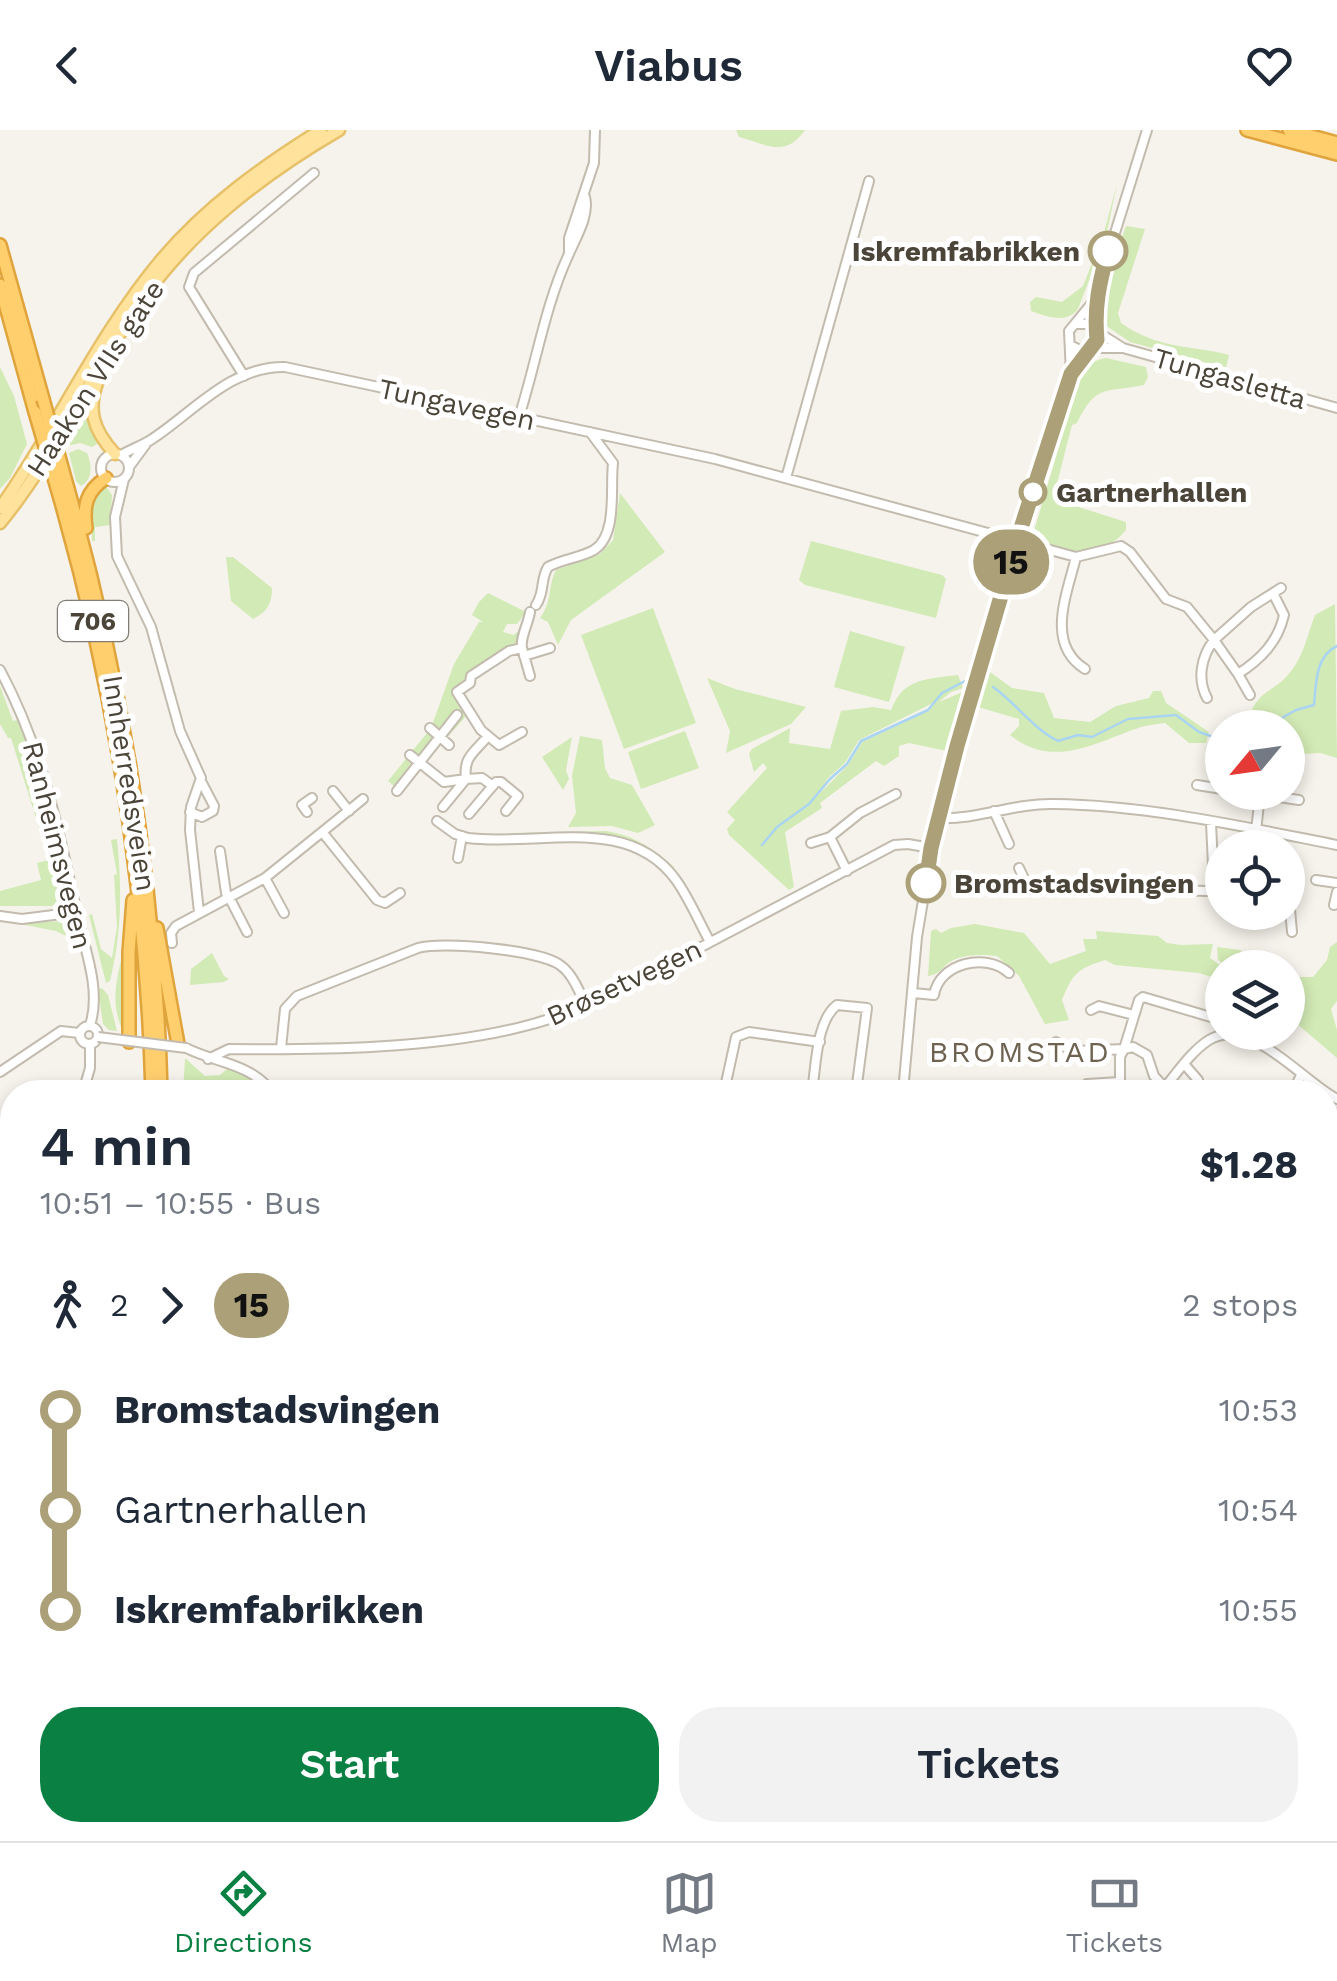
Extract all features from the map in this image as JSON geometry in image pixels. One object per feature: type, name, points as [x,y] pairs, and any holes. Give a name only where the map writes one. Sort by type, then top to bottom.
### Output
[{"type":"highway","points":[[1248,130],[1337,154]]},
{"type":"highway","points":[[1290,130],[1337,144]]},
{"type":"highway","name":"Innherredsveien","points":[[0,245],[43,398],[112,712],[141,875]]},
{"type":"highway","name":"Innherredsveien","points":[[0,285],[35,412],[92,577],[128,746],[154,1035]]},
{"type":"highway","name":"706","points":[[92,577],[85,509],[91,490],[109,480]]},
{"type":"highway","name":"706","points":[[130,1042],[129,952],[141,875]]},
{"type":"highway","name":"706","points":[[141,875],[182,1046]]},
{"type":"highway","name":"706","points":[[146,1080],[154,1035]]},
{"type":"highway","name":"706","points":[[152,1080],[154,1035]]},
{"type":"highway","name":"706","points":[[154,1035],[163,1080]]},
{"type":"main road","name":"Haakon VIIs gate","points":[[0,508],[114,326],[162,259],[226,197],[321,130]]},
{"type":"main road","name":"Haakon VIIs gate","points":[[0,522],[154,283],[210,222],[273,172],[338,130]]},
{"type":"main road","points":[[110,350],[91,409],[98,434],[118,454]]},
{"type":"street","points":[[519,417],[569,251],[578,207],[585,197],[594,163],[595,130]]},
{"type":"street","points":[[1071,374],[1097,340],[1096,298],[1147,130]]},
{"type":"street","points":[[244,376],[190,287],[194,273],[310,184],[314,174]]},
{"type":"street","points":[[786,478],[869,181]]},
{"type":"street","points":[[904,1080],[917,937],[931,848],[1017,541],[1071,374],[1068,335],[1096,298]]},
{"type":"street","points":[[1076,324],[1086,323],[1094,329]]},
{"type":"street","name":"Tungasletta","points":[[1094,329],[1123,348],[1337,408]]},
{"type":"street","points":[[1070,346],[1079,352],[1090,350]]},
{"type":"street","name":"Tungasletta","points":[[1090,350],[1123,348]]},
{"type":"street","name":"Tungavegen","points":[[129,468],[146,444],[217,390],[244,376],[285,367],[786,478],[1076,556],[1125,547],[1166,599],[1187,606],[1250,695]]},
{"type":"street","points":[[530,676],[520,641],[542,596],[548,567],[594,550],[606,536],[613,464],[590,432]]},
{"type":"street","name":"Tungavegen","points":[[118,454],[146,444]]},
{"type":"street","points":[[118,498],[101,468],[103,461],[118,454],[129,468],[118,498],[114,528],[118,556],[155,637],[180,732],[214,806],[202,818],[190,812]]},
{"type":"street","points":[[109,480],[124,478]]},
{"type":"street","points":[[1076,556],[1062,636],[1068,655],[1085,669]]},
{"type":"street","points":[[1207,698],[1201,686],[1201,673],[1208,647],[1277,590],[1283,610],[1280,630],[1265,653],[1238,674]]},
{"type":"street","points":[[444,690],[457,692],[470,683],[472,676],[509,651],[550,648]]},
{"type":"street","name":"Ranheimsvegen","points":[[0,670],[42,768],[92,985],[94,1012],[90,1026]]},
{"type":"street","points":[[457,692],[488,736],[502,745],[522,732]]},
{"type":"street","points":[[397,791],[414,758],[457,716]]},
{"type":"street","points":[[430,728],[465,760],[466,779],[443,807]]},
{"type":"street","points":[[465,760],[488,736]]},
{"type":"street","points":[[414,758],[444,782],[482,778],[493,786]]},
{"type":"street","points":[[469,814],[501,782],[518,796],[506,811]]},
{"type":"street","points":[[199,912],[190,812],[202,783]]},
{"type":"street","points":[[1197,785],[1205,786]]},
{"type":"street","points":[[333,792],[349,811]]},
{"type":"street","points":[[812,844],[830,837],[862,812],[896,794]]},
{"type":"street","points":[[307,812],[302,806],[312,798]]},
{"type":"street","points":[[172,942],[172,929],[227,895],[265,878],[362,799]]},
{"type":"street","points":[[940,813],[965,816],[1036,804],[1098,805],[1250,830]]},
{"type":"street","points":[[994,810],[1009,844]]},
{"type":"street","points":[[437,821],[462,836],[480,840],[608,838],[639,848],[662,864],[678,883],[710,942]]},
{"type":"street","points":[[1211,824],[1212,830]]},
{"type":"street","points":[[323,833],[377,900],[386,904],[400,893]]},
{"type":"street","points":[[458,858],[462,836]]},
{"type":"street","points":[[830,837],[847,871]]},
{"type":"street","points":[[1305,839],[1337,845]]},
{"type":"street","name":"Brøsetvegen","points":[[208,1059],[229,1049],[485,1034],[528,1026],[586,1006],[894,846],[931,848]]},
{"type":"street","points":[[220,851],[227,895],[247,932]]},
{"type":"street","points":[[1018,868],[1026,882],[1036,886],[1205,891]]},
{"type":"street","points":[[265,878],[284,914]]},
{"type":"street","points":[[1316,880],[1337,884]]},
{"type":"street","points":[[1334,905],[1337,892]]},
{"type":"street","points":[[0,916],[22,919],[77,912]]},
{"type":"street","points":[[280,1048],[285,1010],[297,996],[436,944],[454,943],[555,962],[571,976],[586,1006]]},
{"type":"street","points":[[913,993],[934,996],[938,983],[955,966],[994,964],[1009,972]]},
{"type":"street","points":[[1120,1080],[1120,1057],[1138,1000],[1144,997],[1205,1015]]},
{"type":"street","points":[[814,1080],[820,1042],[830,1011],[837,1005],[867,1008],[858,1080]]},
{"type":"street","points":[[1091,1010],[1099,1006],[1134,1015]]},
{"type":"street","points":[[90,1044],[82,1041],[82,1028],[90,1026],[98,1037]]},
{"type":"street","points":[[0,1072],[61,1031],[80,1033]]},
{"type":"street","points":[[727,1080],[736,1036],[748,1032],[820,1042]]},
{"type":"street","points":[[98,1037],[182,1046],[208,1059],[229,1062],[258,1080]]},
{"type":"street","points":[[86,1080],[90,1044],[98,1037]]},
{"type":"street","points":[[1056,1042],[1074,1051],[1133,1048],[1147,1055],[1157,1080]]},
{"type":"street","points":[[1172,1080],[1205,1043]]},
{"type":"street","points":[[1267,1050],[1308,1080]]},
{"type":"street","points":[[1185,1065],[1198,1080]]},
{"type":"street","points":[[1299,1080],[1301,1075]]},
{"type":"green space","points":[[736,130],[805,130],[790,144],[775,147],[739,137]]},
{"type":"green space","points":[[1117,184],[1106,236],[1078,309],[1062,318],[1031,311],[1030,302],[1036,297],[1062,302],[1083,286],[1103,236]]},
{"type":"green space","points":[[1126,226],[1145,229],[1118,313],[1121,323],[1161,342],[1229,355],[1226,368],[1130,342],[1105,325],[1105,288]]},
{"type":"green space","points":[[1106,358],[1146,367],[1148,377],[1144,385],[1103,392],[1090,401],[1072,425],[1053,499],[1126,522],[1126,530],[1106,546],[1070,551],[1035,539],[1034,531],[1077,386],[1091,364]]},
{"type":"green space","points":[[0,367],[14,396],[27,444],[0,489]]},
{"type":"green space","points":[[86,401],[90,425],[99,443],[92,447],[80,443],[67,446],[64,436]]},
{"type":"green space","points":[[78,449],[87,453],[90,467],[88,480],[81,486],[69,453]]},
{"type":"green space","points":[[105,485],[112,495],[110,525],[95,527],[92,541],[90,500]]},
{"type":"green space","points":[[620,493],[665,552],[571,620],[558,645],[548,622],[540,618],[553,576],[556,570],[600,554],[613,540]]},
{"type":"green space","points":[[811,541],[942,575],[946,579],[936,618],[805,585],[799,580]]},
{"type":"green space","points":[[226,557],[233,557],[272,588],[268,607],[253,619],[231,601]]},
{"type":"green space","points":[[488,593],[526,612],[517,624],[507,624],[503,632],[514,635],[526,624],[519,647],[456,690],[467,715],[446,739],[443,735],[400,791],[388,781],[431,728],[454,664],[479,622],[483,622],[472,615]]},
{"type":"green space","points":[[1335,604],[1337,758],[1305,754],[1305,710],[1252,710],[1297,662],[1315,615]]},
{"type":"green space","points":[[653,608],[696,723],[624,749],[581,635]]},
{"type":"green space","points":[[850,631],[905,647],[889,702],[834,687]]},
{"type":"green space","points":[[990,672],[1012,688],[1044,693],[1054,718],[1090,722],[1116,706],[1161,691],[1166,703],[1205,729],[1205,743],[1189,743],[1165,723],[1141,727],[1075,750],[1043,751],[1010,735],[1019,726],[1019,719],[978,707]]},
{"type":"green space","points":[[958,675],[963,688],[939,702],[965,691],[947,751],[909,743],[899,746],[899,756],[884,766],[876,761],[820,803],[822,808],[785,832],[794,887],[789,890],[729,835],[727,829],[735,820],[727,812],[767,768],[763,763],[754,772],[749,754],[752,749],[790,728],[789,743],[830,749],[841,711],[873,707],[891,710],[909,686],[926,679]],"holes":[[[935,702],[930,710],[862,742],[848,765],[816,797],[859,740]]]},
{"type":"green space","points":[[707,678],[806,707],[791,724],[726,753],[730,731]]},
{"type":"green space","points":[[0,686],[13,721],[17,720],[26,733],[66,886],[60,901],[52,906],[0,906],[0,891],[41,880],[37,863],[49,860],[11,738],[0,724]]},
{"type":"green space","points":[[685,731],[699,768],[641,789],[628,752]]},
{"type":"green space","points":[[580,736],[602,740],[610,778],[632,785],[655,825],[638,833],[612,826],[568,827],[576,813],[572,776]]},
{"type":"green space","points":[[572,737],[566,770],[569,779],[563,790],[542,757]]},
{"type":"green space","points":[[605,831],[642,843],[674,867],[635,844],[614,838],[571,834],[503,836],[511,833]]},
{"type":"green space","points":[[117,839],[119,927],[110,981],[106,983],[89,915],[92,914],[101,949],[112,958],[117,927],[117,874],[111,840]]},
{"type":"green space","points":[[0,920],[64,921],[72,939],[56,931]]},
{"type":"green space","points":[[975,924],[1024,933],[1050,964],[1086,951],[1083,939],[1097,939],[1096,931],[1158,936],[1167,943],[1181,945],[1213,944],[1212,950],[1205,950],[1205,975],[1115,965],[1105,960],[1082,969],[1062,1000],[1069,1020],[1045,1024],[1019,976],[997,956],[959,958],[928,976],[931,931],[941,933]]},
{"type":"green space","points":[[1337,942],[1337,1001],[1331,1009],[1337,1030],[1337,1058],[1305,1031],[1305,977],[1313,977],[1327,960],[1330,947]]},
{"type":"green space","points":[[123,951],[125,1025],[122,1029],[115,999]]},
{"type":"green space","points":[[212,953],[229,979],[190,985],[191,969]]},
{"type":"green space","points":[[98,989],[108,995],[117,1031],[103,1024]]},
{"type":"green space","points":[[185,1058],[205,1076],[220,1075],[228,1068],[252,1080],[184,1080]]},
{"type":"waterway","points":[[1296,710],[1314,705],[1321,664],[1337,646]]},
{"type":"waterway","points":[[762,845],[777,827],[809,804],[847,764],[861,741],[928,710],[942,693],[965,681]]},
{"type":"waterway","points":[[993,687],[1058,741],[1078,735],[1092,737],[1128,719],[1176,715],[1205,734]]},
{"type":"bus line","name":"15","points":[[926,883],[957,746],[1021,528],[1071,374],[1097,340],[1093,327],[1096,298],[1108,251]]},
{"type":"place","name":"Iskremfabrikken","points":[[1108,251]]},
{"type":"place","name":"Gartnerhallen","points":[[1033,492]]},
{"type":"place","name":"Bromstadsvingen","points":[[926,883]]},
{"type":"district","name":"BROMSTAD","points":[[1020,1052]]}]
